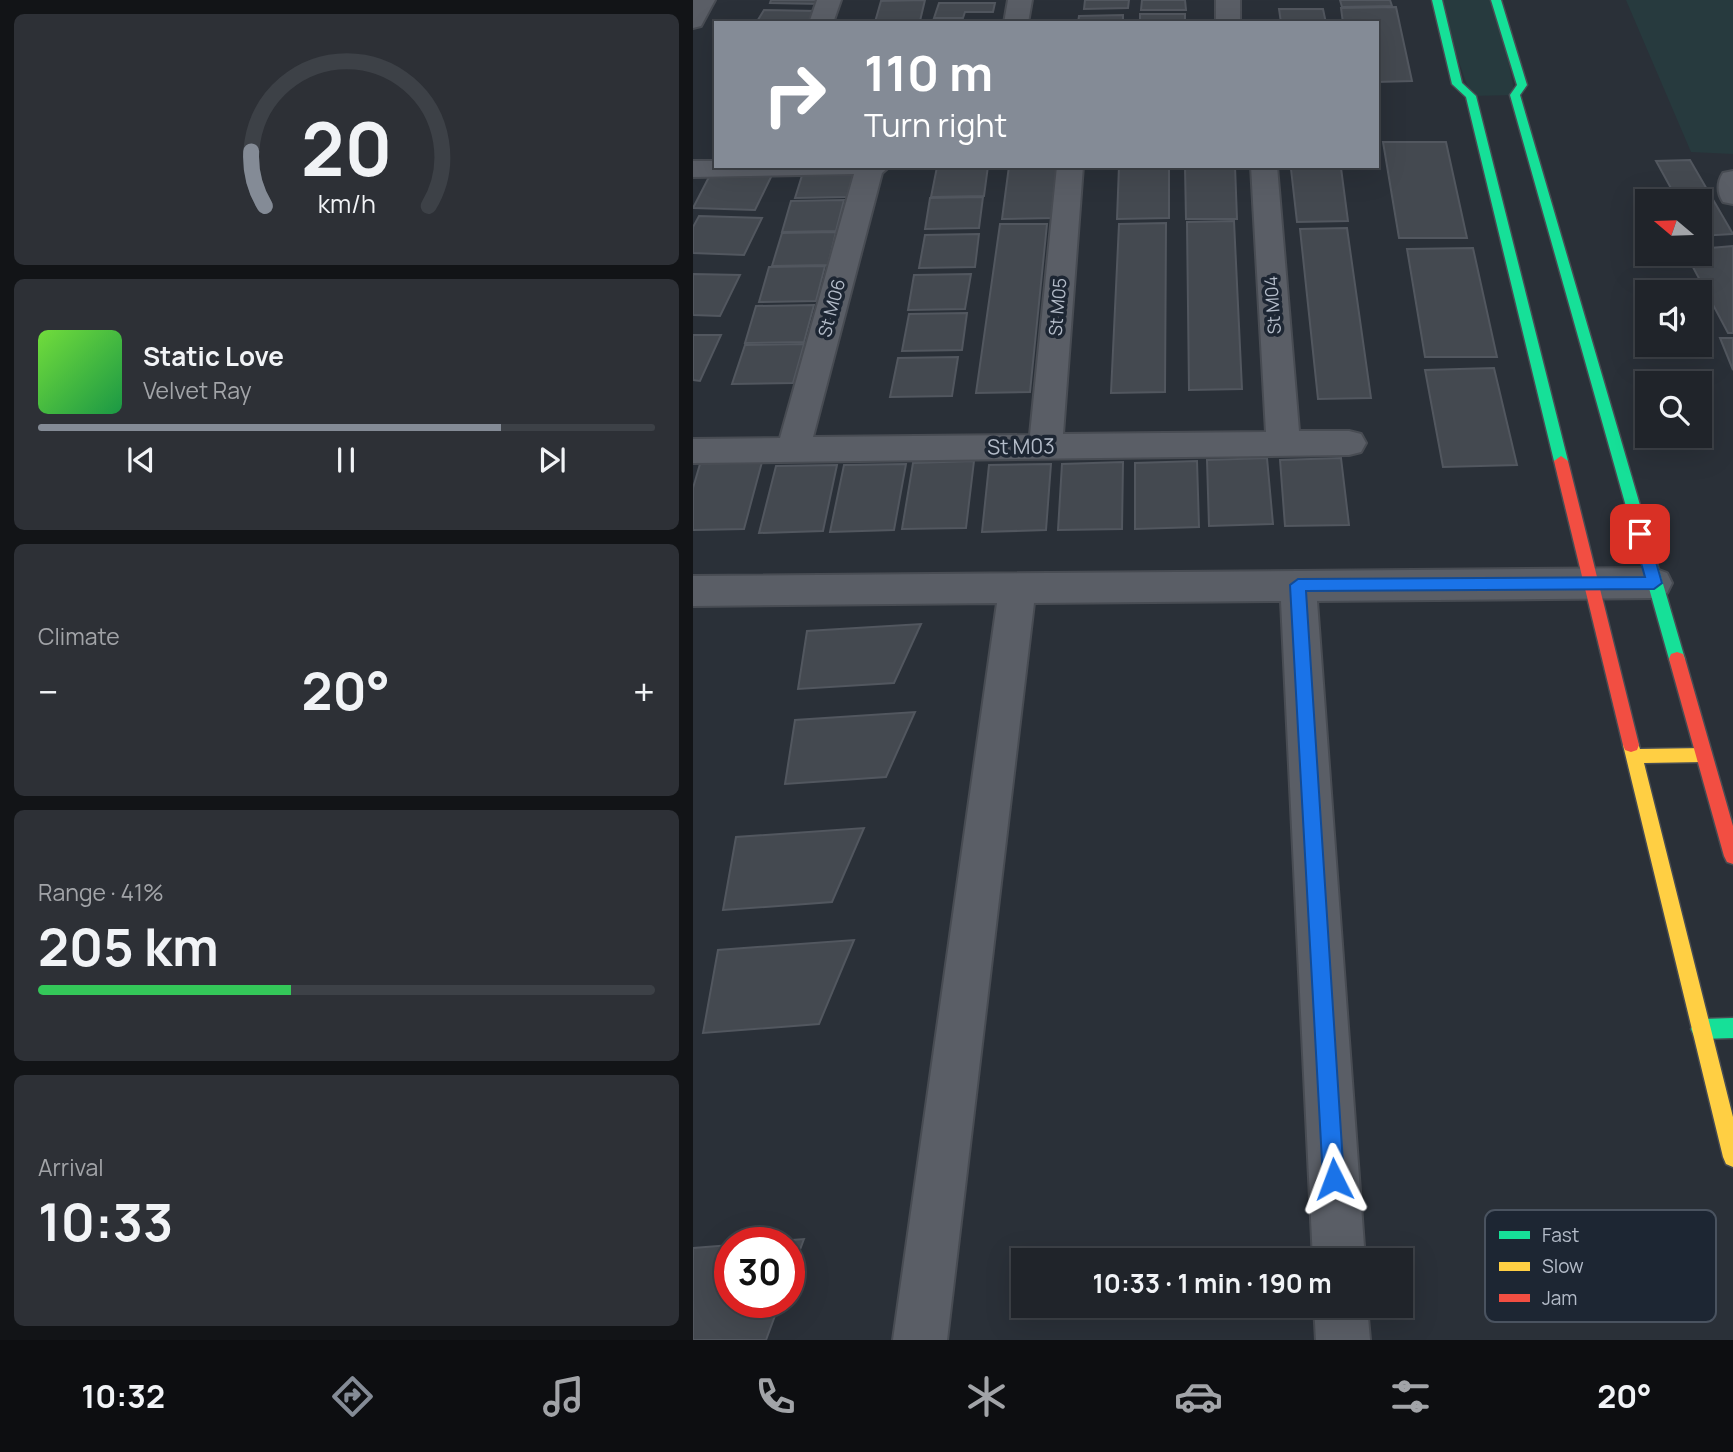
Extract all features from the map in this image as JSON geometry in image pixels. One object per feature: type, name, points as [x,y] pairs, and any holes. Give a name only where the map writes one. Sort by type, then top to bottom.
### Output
[{"type":"street","points":[[693,21],[703,0]]},
{"type":"street","points":[[822,21],[829,0]]},
{"type":"street","points":[[1016,21],[1020,0]]},
{"type":"street","points":[[1228,0],[1228,21]]},
{"type":"street","points":[[1437,0],[1457,84],[1471,96],[1493,136],[1519,267],[1550,388],[1591,583],[1733,1157]]},
{"type":"street","points":[[1496,0],[1522,85],[1515,95],[1557,265],[1591,387],[1654,583],[1733,856]]},
{"type":"street","points":[[1493,136],[1527,136]]},
{"type":"street","points":[[693,169],[732,168]]},
{"type":"street","name":"St M06","points":[[793,450],[869,168]]},
{"type":"street","name":"St M05","points":[[1045,447],[1070,168]]},
{"type":"street","name":"St M04","points":[[1264,168],[1283,444]]},
{"type":"street","points":[[1733,178],[1733,196]]},
{"type":"street","name":"St M03","points":[[693,451],[1349,443]]},
{"type":"street","points":[[693,591],[1654,583]]},
{"type":"street","points":[[1298,585],[1338,1248]]},
{"type":"street","points":[[920,1340],[1017,588]]},
{"type":"street","points":[[1634,756],[1704,755]]},
{"type":"street","points":[[1702,1029],[1733,1028]]},
{"type":"street","points":[[1342,1318],[1343,1340]]},
{"type":"green space","points":[[1437,0],[1496,0],[1515,95],[1471,96]]},
{"type":"green space","points":[[1626,0],[1733,0],[1733,154],[1691,152]]},
{"type":"building","points":[[771,0],[824,0],[822,4],[770,3]]},
{"type":"building","points":[[925,0],[920,21],[875,21],[881,1]]},
{"type":"building","points":[[1085,0],[1129,0],[1128,8],[1084,9]]},
{"type":"building","points":[[1142,0],[1185,0],[1186,10],[1141,10]]},
{"type":"building","points":[[1340,0],[1390,0],[1392,6],[1342,7]]},
{"type":"building","points":[[939,3],[995,3],[993,12],[965,12],[963,18],[934,18]]},
{"type":"building","points":[[1396,7],[1412,81],[1379,82],[1379,21],[1343,21],[1341,8]]},
{"type":"building","points":[[1279,9],[1323,9],[1326,21],[1281,21]]},
{"type":"building","points":[[764,10],[816,11],[811,21],[757,21]]},
{"type":"building","points":[[1140,14],[1185,14],[1185,21],[1140,21]]},
{"type":"building","points":[[1123,15],[1123,21],[1078,21],[1079,16]]},
{"type":"building","points":[[1383,142],[1446,142],[1467,238],[1399,238]]},
{"type":"building","points":[[1690,160],[1707,189],[1671,189],[1656,161]]},
{"type":"building","points":[[855,168],[847,197],[795,198],[804,169]]},
{"type":"building","points":[[937,168],[988,168],[984,196],[931,197]]},
{"type":"building","points":[[1009,168],[1059,168],[1054,218],[1002,219]]},
{"type":"building","points":[[1119,168],[1169,168],[1169,218],[1117,219]]},
{"type":"building","points":[[1185,168],[1235,168],[1237,219],[1186,219]]},
{"type":"building","points":[[1341,168],[1348,221],[1297,222],[1291,169]]},
{"type":"building","points":[[711,173],[772,175],[755,210],[693,208]]},
{"type":"building","points":[[983,197],[979,228],[925,229],[930,198]]},
{"type":"building","points":[[1712,198],[1733,234],[1712,235]]},
{"type":"building","points":[[844,200],[836,231],[782,232],[791,201]]},
{"type":"building","points":[[699,216],[762,218],[744,255],[693,253],[693,227]]},
{"type":"building","points":[[1234,221],[1242,389],[1189,390],[1187,222]]},
{"type":"building","points":[[1166,223],[1165,392],[1111,393],[1119,224]]},
{"type":"building","points":[[1000,224],[1047,224],[1030,392],[976,393]]},
{"type":"building","points":[[1347,228],[1371,398],[1318,399],[1300,229]]},
{"type":"building","points":[[836,232],[828,265],[772,266],[782,233]]},
{"type":"building","points":[[979,234],[975,267],[919,268],[925,235]]},
{"type":"building","points":[[1733,246],[1733,333],[1728,333],[1712,303],[1712,280],[1700,280],[1692,266],[1712,266],[1712,248]]},
{"type":"building","points":[[1473,248],[1497,357],[1425,357],[1407,249]]},
{"type":"building","points":[[825,266],[816,301],[759,302],[769,267]]},
{"type":"building","points":[[693,274],[740,275],[720,316],[693,315]]},
{"type":"building","points":[[971,274],[965,309],[908,310],[914,275]]},
{"type":"building","points":[[814,305],[804,342],[745,343],[756,306]]},
{"type":"building","points":[[967,313],[962,350],[902,351],[909,314]]},
{"type":"building","points":[[693,335],[721,335],[700,381],[693,380]]},
{"type":"building","points":[[1720,338],[1733,338],[1733,370]]},
{"type":"building","points":[[804,344],[793,383],[732,384],[745,345]]},
{"type":"building","points":[[958,357],[952,396],[890,397],[898,358]]},
{"type":"building","points":[[1494,368],[1517,465],[1443,467],[1425,370]]},
{"type":"building","points":[[1267,458],[1273,524],[1209,526],[1207,460]]},
{"type":"building","points":[[1341,458],[1349,525],[1285,526],[1280,460]]},
{"type":"building","points":[[974,461],[966,528],[902,529],[913,463]]},
{"type":"building","points":[[1197,461],[1199,527],[1135,529],[1135,463]]},
{"type":"building","points":[[762,462],[744,529],[693,530],[693,488],[700,464]]},
{"type":"building","points":[[1123,462],[1122,529],[1058,530],[1062,464]]},
{"type":"building","points":[[906,464],[894,530],[830,532],[844,465]]},
{"type":"building","points":[[1051,464],[1046,530],[982,532],[989,465]]},
{"type":"building","points":[[837,465],[823,531],[759,533],[776,466]]},
{"type":"building","points":[[921,624],[894,683],[798,689],[807,631]]},
{"type":"building","points":[[915,712],[886,777],[785,784],[795,720]]},
{"type":"building","points":[[864,828],[832,902],[723,910],[736,837]]},
{"type":"building","points":[[854,940],[819,1024],[703,1033],[718,950]]},
{"type":"building","points":[[714,1246],[714,1318],[774,1318],[766,1340],[693,1340],[693,1248]]},
{"type":"traffic: fast","points":[[1437,0],[1457,84],[1471,96],[1561,461]]},
{"type":"traffic: fast","points":[[1496,0],[1522,85],[1515,95],[1677,659]]},
{"type":"traffic: fast","points":[[1701,1029],[1733,1028]]},
{"type":"traffic: slow","points":[[1631,745],[1733,1157]]},
{"type":"traffic: slow","points":[[1634,756],[1704,755]]},
{"type":"traffic: jam","points":[[1561,461],[1631,745]]},
{"type":"traffic: jam","points":[[1677,659],[1733,856]]},
{"type":"route","points":[[1334,1179],[1298,585],[1654,583],[1640,534]]}]
